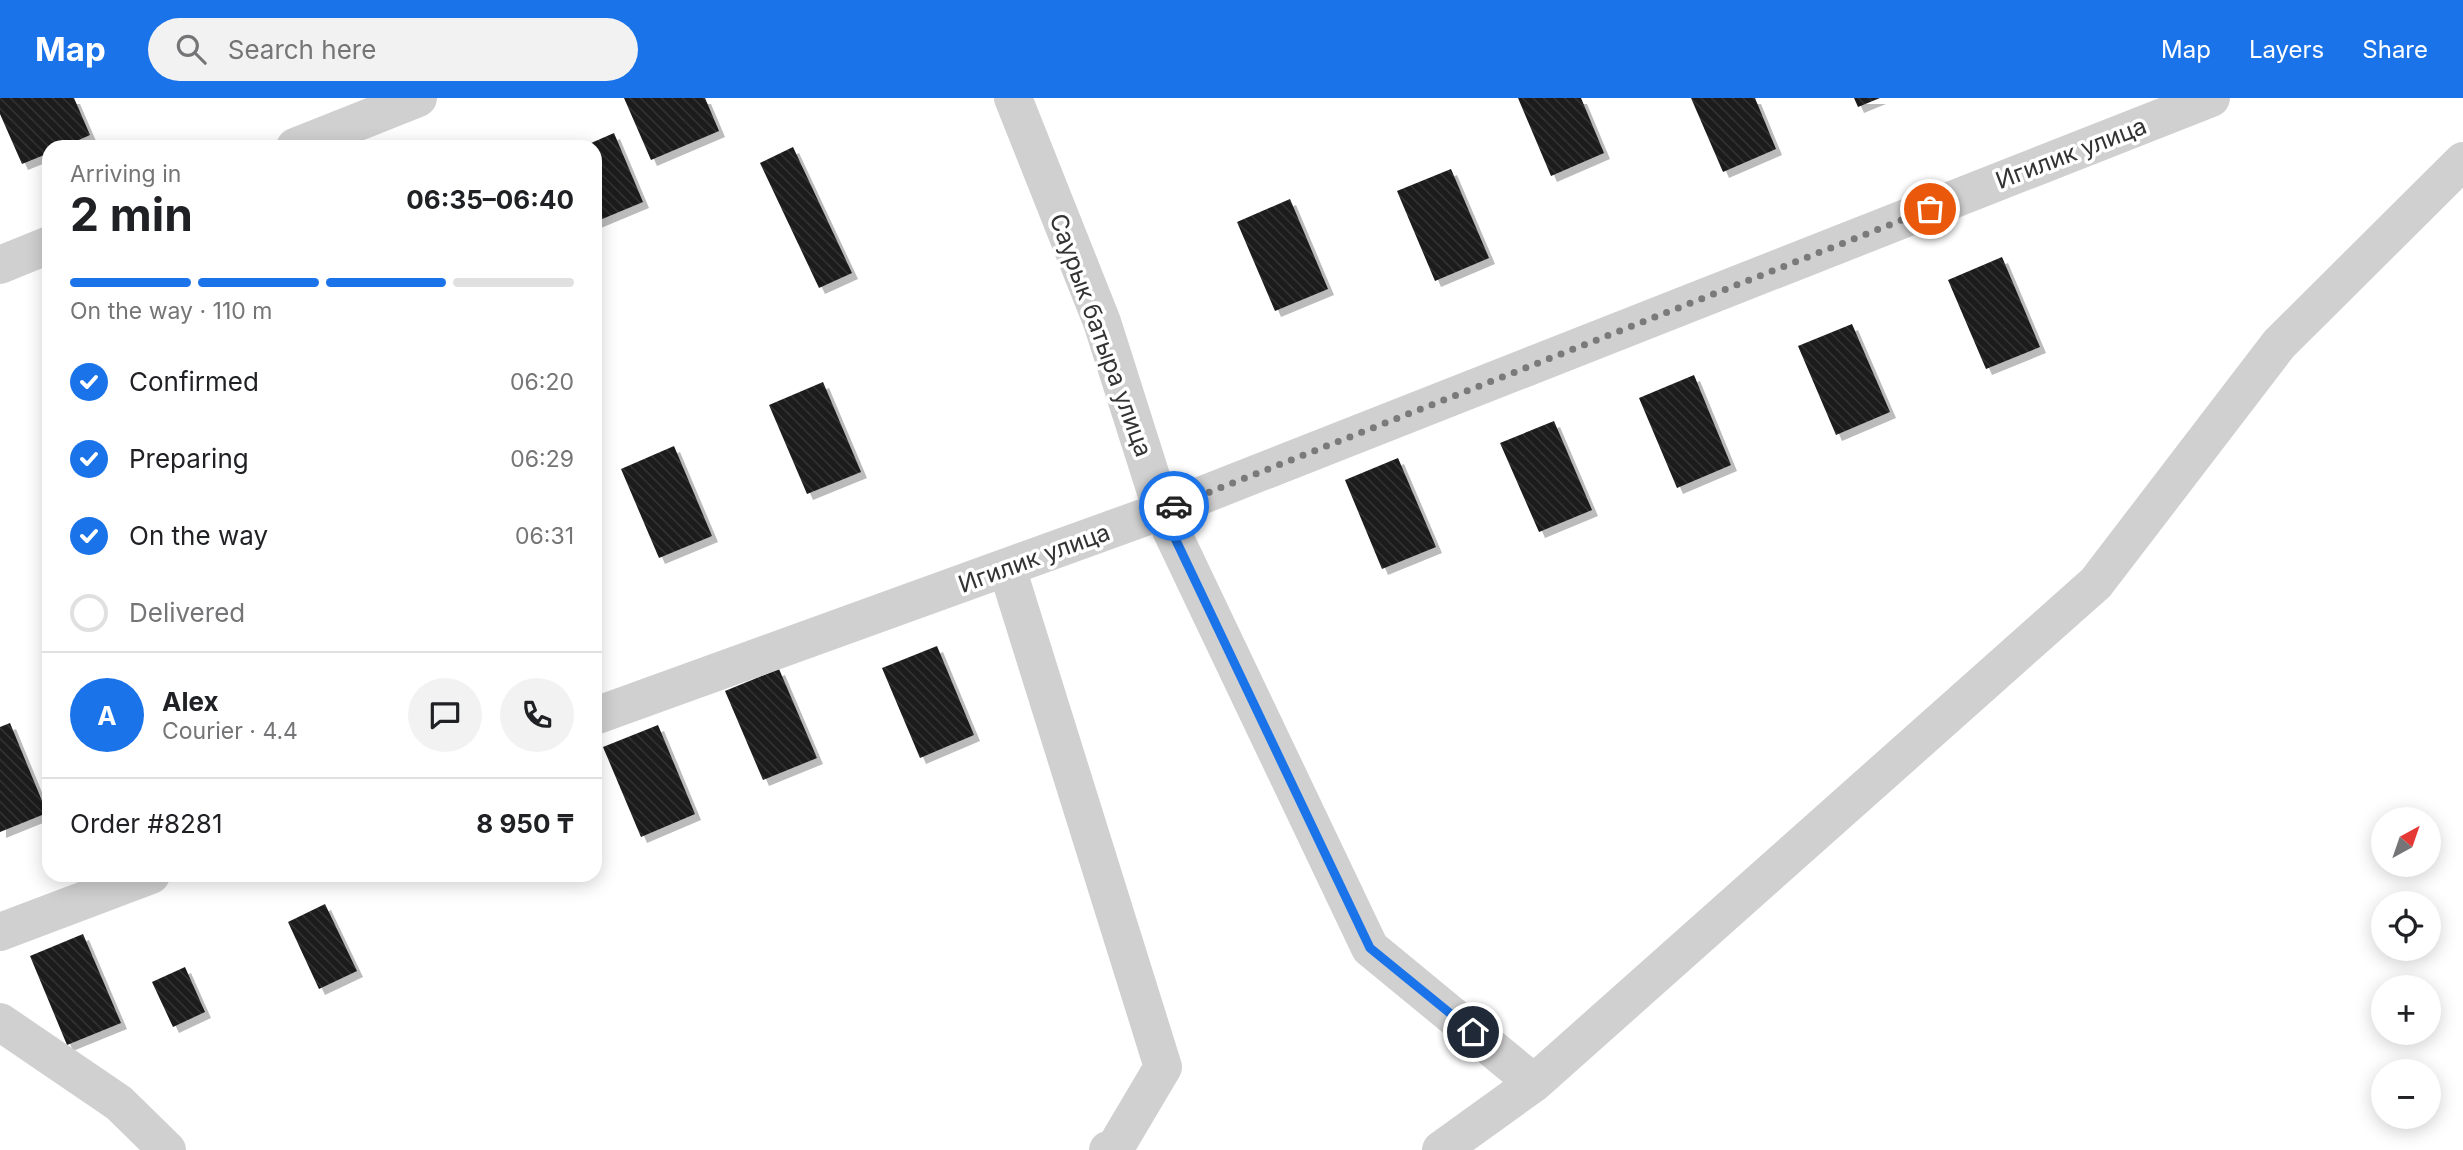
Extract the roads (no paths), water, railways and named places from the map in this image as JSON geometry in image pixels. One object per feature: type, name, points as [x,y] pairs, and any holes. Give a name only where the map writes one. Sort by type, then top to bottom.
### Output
[{"type":"street","points":[[313,140],[418,98]]},
{"type":"street","name":"Саурык батыра улица","points":[[1013,98],[1102,322],[1162,511],[1370,948],[1534,1083]]},
{"type":"street","name":"Игилик улица","points":[[602,713],[1162,511],[2211,98]]},
{"type":"street","points":[[1441,1150],[1534,1083],[2095,583],[2279,344],[2463,160]]},
{"type":"street","points":[[0,265],[42,248]]},
{"type":"street","points":[[1007,568],[1163,1067],[1115,1148],[1108,1150]]},
{"type":"street","points":[[0,932],[132,882]]},
{"type":"street","points":[[0,1022],[119,1102],[167,1150]]}]
